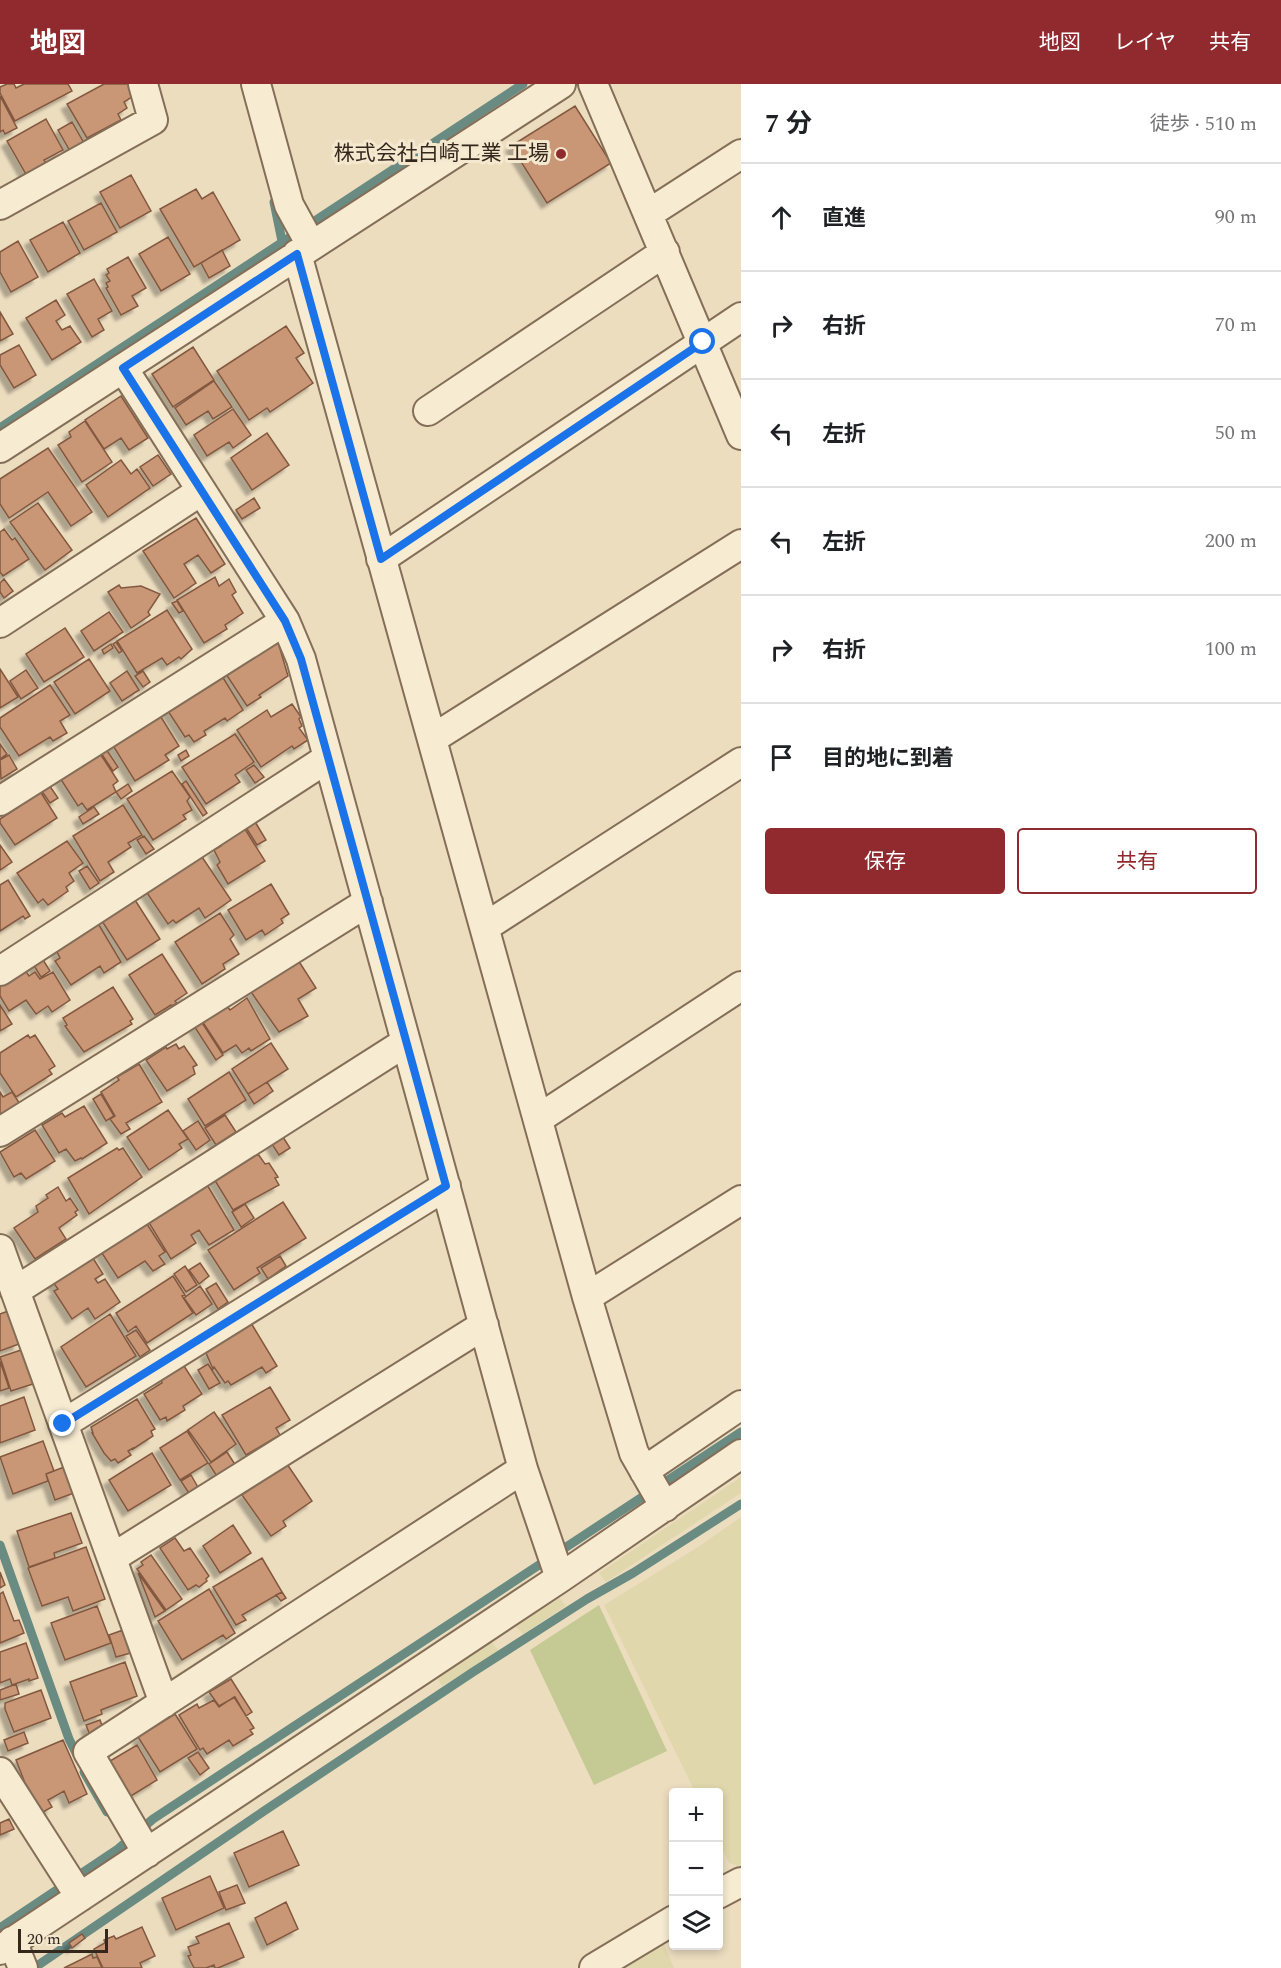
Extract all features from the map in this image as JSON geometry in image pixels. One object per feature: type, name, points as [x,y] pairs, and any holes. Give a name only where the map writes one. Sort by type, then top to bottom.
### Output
[{"type":"street","points":[[0,205],[153,120],[143,84]]},
{"type":"street","points":[[256,84],[289,205],[303,239],[381,559],[586,1297],[634,1453],[654,1488]]},
{"type":"street","points":[[0,448],[123,368],[303,239],[561,84]]},
{"type":"street","points":[[593,84],[741,435]]},
{"type":"street","points":[[648,214],[741,154]]},
{"type":"street","points":[[428,411],[664,252]]},
{"type":"street","points":[[381,559],[741,317]]},
{"type":"street","points":[[123,368],[285,621],[301,659],[523,1469],[555,1564]]},
{"type":"street","points":[[0,623],[201,491]]},
{"type":"street","points":[[432,740],[741,544]]},
{"type":"street","points":[[0,801],[285,621]]},
{"type":"street","points":[[0,971],[328,758]]},
{"type":"street","points":[[485,927],[741,762]]},
{"type":"street","points":[[0,1132],[368,902]]},
{"type":"street","points":[[538,1119],[741,986]]},
{"type":"street","points":[[15,1291],[406,1042]]},
{"type":"street","points":[[63,1424],[446,1186]]},
{"type":"street","points":[[586,1297],[741,1200]]},
{"type":"street","points":[[0,1249],[164,1703]]},
{"type":"street","points":[[112,1558],[484,1325]]},
{"type":"street","points":[[23,1968],[3,1944],[73,1886],[555,1564],[654,1488],[741,1405]]},
{"type":"street","points":[[654,1488],[741,1454]]},
{"type":"street","points":[[140,1841],[88,1752],[523,1469]]},
{"type":"street","points":[[0,1772],[73,1886]]},
{"type":"street","points":[[723,1891],[741,1882]]},
{"type":"street","points":[[594,1968],[669,1923]]},
{"type":"shaded area","points":[[741,1477],[741,1493],[606,1582],[599,1573]]},
{"type":"shaded area","points":[[741,1517],[741,1867],[729,1863],[723,1850],[723,1788],[693,1788],[604,1605],[698,1547]]},
{"type":"shaded area","points":[[558,1596],[566,1606],[523,1634],[515,1626]]},
{"type":"shaded area","points":[[491,1641],[499,1651],[442,1686],[436,1676]]},
{"type":"shaded area","points":[[663,1942],[674,1968],[619,1968]]},
{"type":"green space","points":[[599,1605],[667,1751],[594,1785],[530,1650]]},
{"type":"building","points":[[14,84],[16,88],[24,84],[68,84],[72,91],[15,121],[0,93],[0,87]]},
{"type":"building","points":[[104,84],[128,84],[132,97],[124,102],[127,108],[118,114],[121,120],[87,138],[67,104]]},
{"type":"building","points":[[0,96],[17,128],[5,134],[3,130],[0,132]]},
{"type":"building","name":"株式会社白崎工業 工場","points":[[575,106],[611,163],[547,203],[511,146]]},
{"type":"building","points":[[46,119],[63,150],[44,160],[47,165],[27,176],[7,141]]},
{"type":"building","points":[[72,122],[84,143],[70,151],[58,130]]},
{"type":"building","points":[[131,175],[151,211],[120,228],[100,192]]},
{"type":"building","points":[[196,189],[202,199],[213,192],[240,240],[194,267],[160,209]]},
{"type":"building","points":[[101,203],[117,232],[84,250],[68,221]]},
{"type":"building","points":[[63,222],[80,253],[48,272],[30,240]]},
{"type":"building","points":[[168,237],[190,274],[161,291],[139,254]]},
{"type":"building","points":[[18,241],[38,277],[11,292],[0,272],[0,252]]},
{"type":"building","points":[[222,250],[230,266],[209,278],[201,263]]},
{"type":"building","points":[[128,257],[146,288],[132,296],[138,306],[121,315],[106,288],[108,287],[106,283],[110,281],[106,275],[109,273],[107,269]]},
{"type":"building","points":[[94,279],[112,311],[98,319],[104,330],[92,337],[67,294]]},
{"type":"building","points":[[56,300],[65,315],[56,321],[62,330],[70,326],[81,342],[52,360],[26,318]]},
{"type":"building","points":[[0,312],[13,334],[0,341]]},
{"type":"building","points":[[286,326],[304,353],[296,358],[313,383],[270,412],[267,408],[249,420],[217,371]]},
{"type":"building","points":[[19,345],[36,375],[14,388],[0,365],[0,355]]},
{"type":"building","points":[[193,347],[214,380],[173,407],[152,374]]},
{"type":"building","points":[[214,381],[232,407],[213,419],[208,411],[186,425],[175,408]]},
{"type":"building","points":[[121,396],[148,438],[129,450],[121,438],[104,449],[85,420]]},
{"type":"building","points":[[233,409],[251,435],[233,448],[229,442],[207,456],[194,435]]},
{"type":"building","points":[[85,421],[112,462],[82,482],[58,445],[71,437],[69,432]]},
{"type":"building","points":[[267,433],[289,465],[252,490],[231,458]]},
{"type":"building","points":[[48,448],[92,512],[71,526],[48,492],[9,518],[0,504],[0,479]]},
{"type":"building","points":[[158,455],[171,474],[153,486],[140,467]]},
{"type":"building","points":[[121,460],[131,474],[137,469],[150,488],[108,517],[86,485]]},
{"type":"building","points":[[254,498],[260,508],[242,519],[236,510]]},
{"type":"building","points":[[38,503],[72,550],[45,570],[10,522]]},
{"type":"building","points":[[196,518],[225,564],[211,573],[198,555],[184,564],[196,583],[174,598],[143,551]]},
{"type":"building","points":[[4,529],[12,540],[15,538],[29,559],[3,576],[0,572],[0,532]]},
{"type":"building","points":[[215,577],[219,586],[229,579],[236,592],[232,595],[243,613],[225,625],[227,629],[204,643],[177,600]]},
{"type":"building","points":[[4,579],[13,591],[4,598],[0,592],[0,583]]},
{"type":"building","points":[[119,585],[121,588],[141,586],[160,594],[148,612],[150,615],[131,628],[108,592]]},
{"type":"building","points":[[177,601],[183,611],[179,613],[172,603]]},
{"type":"building","points":[[167,610],[192,649],[181,659],[179,657],[167,665],[162,658],[137,673],[117,641]]},
{"type":"building","points":[[109,612],[123,632],[94,651],[81,631]]},
{"type":"building","points":[[65,628],[84,657],[44,682],[26,654]]},
{"type":"building","points":[[116,642],[122,651],[119,653],[113,644]]},
{"type":"building","points":[[278,642],[288,676],[247,706],[224,671]]},
{"type":"building","points":[[111,644],[113,648],[104,654],[102,650]]},
{"type":"building","points":[[89,659],[110,691],[75,714],[54,682]]},
{"type":"building","points":[[0,669],[18,697],[0,708]]},
{"type":"building","points":[[26,670],[38,688],[21,699],[10,681]]},
{"type":"building","points":[[127,671],[139,690],[122,701],[110,683]]},
{"type":"building","points":[[143,671],[150,682],[143,687],[135,676]]},
{"type":"building","points":[[222,676],[243,710],[227,721],[225,718],[204,731],[206,735],[194,742],[189,735],[185,737],[166,708]]},
{"type":"building","points":[[50,685],[70,715],[60,721],[67,733],[53,741],[50,737],[19,756],[0,727],[0,718]]},
{"type":"building","points":[[292,704],[301,717],[299,719],[302,726],[299,728],[308,740],[294,749],[292,746],[261,767],[237,730],[267,710],[271,717]]},
{"type":"building","points":[[161,717],[179,746],[165,755],[169,760],[135,781],[112,744],[152,718],[154,721]]},
{"type":"building","points":[[235,734],[254,762],[235,775],[240,782],[206,804],[182,767]]},
{"type":"building","points":[[0,744],[7,754],[0,759]]},
{"type":"building","points":[[106,749],[118,767],[113,771],[101,753]]},
{"type":"building","points":[[186,750],[189,756],[181,761],[178,755]]},
{"type":"building","points":[[99,752],[118,781],[113,785],[116,792],[87,810],[82,803],[78,806],[60,778]]},
{"type":"building","points":[[9,755],[17,769],[1,779],[0,760]]},
{"type":"building","points":[[254,765],[264,777],[255,783],[246,770]]},
{"type":"building","points":[[172,771],[190,797],[187,801],[192,810],[183,815],[186,819],[153,840],[127,799]]},
{"type":"building","points":[[186,781],[207,813],[203,816],[182,784]]},
{"type":"building","points":[[47,782],[58,798],[50,803],[39,787]]},
{"type":"building","points":[[128,784],[132,791],[121,799],[116,792]]},
{"type":"building","points":[[38,788],[57,818],[15,845],[0,823],[0,819],[17,808],[14,803]]},
{"type":"building","points":[[123,805],[142,835],[128,843],[131,847],[108,862],[114,872],[100,881],[73,836]]},
{"type":"building","points":[[94,807],[99,814],[83,824],[79,817]]},
{"type":"building","points":[[254,820],[266,840],[257,845],[245,826]]},
{"type":"building","points":[[243,826],[265,861],[228,884],[217,865],[220,862],[214,850],[221,846],[219,841]]},
{"type":"building","points":[[144,836],[154,849],[146,854],[137,840]]},
{"type":"building","points":[[67,841],[83,863],[69,873],[74,881],[66,887],[68,891],[48,905],[43,899],[38,903],[17,873]]},
{"type":"building","points":[[0,845],[12,862],[0,870]]},
{"type":"building","points":[[198,851],[231,900],[205,918],[199,908],[176,923],[173,920],[168,924],[145,890]]},
{"type":"building","points":[[87,866],[99,883],[90,889],[79,871]]},
{"type":"building","points":[[8,880],[30,916],[25,919],[23,916],[0,931],[0,885]]},
{"type":"building","points":[[271,884],[289,914],[281,919],[283,923],[265,935],[262,930],[246,940],[228,910]]},
{"type":"building","points":[[135,900],[160,939],[127,960],[102,921]]},
{"type":"building","points":[[220,913],[234,935],[230,939],[239,954],[223,964],[225,969],[202,984],[175,942]]},
{"type":"building","points":[[96,920],[121,962],[104,973],[100,966],[71,985],[55,961],[60,958],[56,950]]},
{"type":"building","points":[[162,954],[187,993],[175,1001],[177,1003],[155,1015],[129,975]]},
{"type":"building","points":[[40,955],[50,971],[41,977],[31,961]]},
{"type":"building","points":[[298,960],[316,988],[298,999],[308,1016],[279,1032],[251,992]]},
{"type":"building","points":[[25,970],[29,976],[35,972],[40,979],[53,972],[70,1000],[52,1012],[48,1006],[36,1014],[26,1000],[9,1011],[0,996],[0,982]]},
{"type":"building","points":[[113,987],[133,1019],[130,1021],[132,1024],[84,1052],[65,1026],[67,1025],[63,1018]]},
{"type":"building","points":[[247,998],[270,1039],[251,1051],[249,1048],[242,1053],[236,1045],[223,1053],[202,1021],[227,1006],[230,1010]]},
{"type":"building","points":[[0,1005],[12,1024],[0,1031]]},
{"type":"building","points":[[201,1021],[223,1055],[216,1060],[194,1026]]},
{"type":"building","points":[[28,1035],[30,1038],[35,1035],[55,1066],[49,1070],[52,1074],[16,1097],[0,1073],[0,1053]]},
{"type":"building","points":[[271,1043],[288,1069],[248,1094],[232,1069]]},
{"type":"building","points":[[176,1044],[179,1049],[184,1046],[197,1065],[193,1067],[195,1074],[167,1091],[146,1060],[166,1047],[167,1049]]},
{"type":"building","points":[[139,1064],[162,1102],[126,1123],[130,1129],[121,1134],[110,1119],[115,1116],[101,1092],[119,1080],[117,1077]]},
{"type":"building","points":[[229,1072],[246,1100],[205,1126],[188,1099]]},
{"type":"building","points":[[267,1082],[273,1091],[254,1104],[248,1094]]},
{"type":"building","points":[[0,1092],[3,1097],[12,1092],[20,1104],[0,1117]]},
{"type":"building","points":[[101,1094],[114,1116],[106,1121],[93,1099]]},
{"type":"building","points":[[84,1106],[107,1143],[75,1161],[66,1149],[59,1153],[42,1125],[62,1113],[65,1117]]},
{"type":"building","points":[[168,1110],[188,1139],[179,1144],[182,1148],[149,1170],[127,1137]]},
{"type":"building","points":[[225,1115],[236,1132],[216,1145],[205,1128]]},
{"type":"building","points":[[198,1121],[210,1140],[196,1150],[183,1131]]},
{"type":"building","points":[[35,1130],[55,1161],[26,1179],[21,1173],[14,1177],[0,1152]]},
{"type":"building","points":[[281,1134],[290,1148],[279,1155],[270,1141]]},
{"type":"building","points":[[117,1148],[119,1150],[123,1148],[142,1177],[89,1214],[68,1178]]},
{"type":"building","points":[[258,1154],[265,1164],[269,1163],[278,1177],[275,1178],[279,1185],[233,1210],[214,1179],[249,1157],[250,1159]]},
{"type":"building","points":[[206,1183],[234,1230],[209,1245],[199,1230],[191,1235],[196,1243],[171,1259],[148,1221]]},
{"type":"building","points":[[58,1187],[66,1201],[70,1198],[78,1210],[75,1212],[77,1215],[59,1228],[66,1239],[35,1259],[14,1228],[38,1212],[36,1206]]},
{"type":"building","points":[[283,1202],[306,1238],[257,1268],[260,1273],[234,1290],[208,1250]]},
{"type":"building","points":[[245,1204],[254,1218],[241,1227],[232,1212]]},
{"type":"building","points":[[145,1221],[165,1252],[159,1256],[165,1264],[153,1271],[145,1261],[118,1278],[100,1250]]},
{"type":"building","points":[[91,1255],[103,1274],[95,1279],[98,1283],[105,1279],[120,1302],[95,1319],[88,1308],[72,1319],[54,1291],[58,1289],[52,1281]]},
{"type":"building","points":[[280,1256],[286,1266],[268,1279],[261,1268]]},
{"type":"building","points":[[200,1263],[209,1276],[199,1284],[189,1270]]},
{"type":"building","points":[[185,1266],[197,1285],[186,1292],[174,1274]]},
{"type":"building","points":[[173,1276],[193,1313],[147,1343],[136,1326],[128,1332],[116,1313]]},
{"type":"building","points":[[216,1283],[228,1302],[218,1309],[206,1289]]},
{"type":"building","points":[[200,1286],[212,1304],[196,1315],[184,1298]]},
{"type":"building","points":[[8,1311],[19,1344],[0,1351],[0,1314]]},
{"type":"building","points":[[110,1314],[136,1356],[86,1387],[61,1347]]},
{"type":"building","points":[[251,1323],[277,1366],[266,1373],[262,1367],[231,1385],[228,1381],[225,1383],[214,1367],[213,1369],[206,1353]]},
{"type":"building","points":[[136,1330],[150,1350],[140,1357],[126,1336]]},
{"type":"building","points":[[21,1350],[33,1384],[11,1391],[0,1357]]},
{"type":"building","points":[[0,1361],[9,1388],[0,1391]]},
{"type":"building","points":[[208,1364],[220,1383],[209,1389],[198,1370]]},
{"type":"building","points":[[184,1366],[202,1394],[183,1406],[185,1410],[167,1421],[166,1417],[160,1420],[144,1394],[162,1383],[161,1379]]},
{"type":"building","points":[[270,1387],[290,1420],[276,1428],[280,1435],[246,1455],[222,1415]]},
{"type":"building","points":[[24,1397],[35,1430],[0,1443],[0,1406]]},
{"type":"building","points":[[137,1399],[155,1429],[151,1431],[153,1436],[128,1451],[131,1455],[118,1463],[115,1459],[111,1461],[92,1433],[91,1427]]},
{"type":"building","points":[[214,1412],[236,1444],[211,1462],[188,1430]]},
{"type":"building","points":[[187,1431],[208,1463],[180,1480],[160,1448]]},
{"type":"building","points":[[43,1441],[54,1471],[46,1474],[48,1481],[13,1494],[0,1457]]},
{"type":"building","points":[[227,1452],[236,1466],[218,1478],[209,1464]]},
{"type":"building","points":[[152,1453],[171,1485],[128,1511],[109,1480]]},
{"type":"building","points":[[287,1464],[312,1501],[283,1521],[286,1526],[271,1536],[242,1495]]},
{"type":"building","points":[[64,1467],[74,1493],[55,1500],[46,1474]]},
{"type":"building","points":[[191,1475],[199,1489],[190,1495],[181,1481]]},
{"type":"building","points":[[71,1513],[82,1543],[54,1553],[55,1558],[29,1567],[17,1531]]},
{"type":"building","points":[[233,1525],[251,1553],[220,1573],[203,1546]]},
{"type":"building","points":[[175,1538],[184,1551],[190,1548],[209,1576],[207,1581],[199,1587],[196,1585],[188,1590],[160,1548]]},
{"type":"building","points":[[86,1547],[105,1599],[73,1611],[68,1597],[42,1606],[28,1568]]},
{"type":"building","points":[[151,1555],[182,1599],[166,1610],[137,1569],[143,1565],[141,1562]]},
{"type":"building","points":[[262,1558],[282,1592],[242,1615],[246,1620],[236,1625],[213,1587]]},
{"type":"building","points":[[0,1572],[5,1585],[0,1588]]},
{"type":"building","points":[[138,1573],[165,1611],[155,1617]]},
{"type":"building","points":[[209,1589],[235,1633],[226,1639],[223,1635],[182,1660],[158,1621]]},
{"type":"building","points":[[3,1592],[14,1621],[19,1620],[24,1633],[0,1643],[0,1594]]},
{"type":"building","points":[[282,1592],[286,1598],[281,1601],[276,1595]]},
{"type":"building","points":[[97,1606],[111,1643],[65,1660],[51,1623]]},
{"type":"building","points":[[123,1630],[131,1653],[116,1657],[109,1635]]},
{"type":"building","points":[[26,1643],[38,1678],[12,1685],[10,1679],[0,1683],[0,1652]]},
{"type":"building","points":[[125,1662],[137,1696],[101,1710],[102,1714],[84,1721],[70,1682]]},
{"type":"building","points":[[231,1679],[252,1712],[246,1716],[235,1697],[219,1706],[209,1692]]},
{"type":"building","points":[[16,1684],[19,1694],[0,1700],[0,1690]]},
{"type":"building","points":[[41,1690],[51,1718],[14,1732],[5,1703]]},
{"type":"building","points":[[234,1697],[254,1728],[250,1730],[253,1734],[233,1746],[229,1740],[207,1754],[203,1748],[200,1750],[179,1715],[197,1704],[199,1708],[214,1700],[219,1707]]},
{"type":"building","points":[[175,1714],[197,1749],[160,1772],[138,1737]]},
{"type":"building","points":[[100,1720],[105,1733],[91,1738],[86,1725]]},
{"type":"building","points":[[24,1732],[28,1743],[8,1751],[4,1740]]},
{"type":"building","points":[[63,1740],[87,1794],[69,1803],[64,1791],[48,1800],[52,1807],[43,1812],[25,1783],[16,1760]]},
{"type":"building","points":[[137,1745],[157,1780],[126,1799],[105,1764]]},
{"type":"building","points":[[198,1752],[209,1768],[200,1775],[188,1758]]},
{"type":"building","points":[[9,1819],[14,1829],[0,1835],[0,1823]]},
{"type":"building","points":[[283,1831],[299,1865],[249,1887],[234,1853]]},
{"type":"building","points":[[210,1876],[224,1908],[176,1930],[162,1898]]},
{"type":"building","points":[[237,1885],[245,1903],[226,1910],[219,1892]]},
{"type":"building","points":[[286,1902],[298,1929],[267,1945],[255,1918]]},
{"type":"building","points":[[229,1923],[244,1957],[218,1968],[214,1965],[194,1968],[188,1956],[191,1955],[188,1947],[199,1943],[196,1937]]},
{"type":"building","points":[[142,1927],[155,1956],[140,1963],[142,1968],[103,1968],[94,1949],[105,1943],[104,1940],[114,1936],[116,1939]]},
{"type":"building","points":[[82,1934],[85,1938],[72,1948],[69,1943]]},
{"type":"building","points":[[92,1954],[93,1958],[97,1957],[102,1968],[64,1968]]},
{"type":"waterway","points":[[0,428],[523,84]]},
{"type":"waterway","points":[[274,202],[282,241]]},
{"type":"waterway","points":[[0,1928],[118,1849],[153,1819],[741,1432]]},
{"type":"waterway","points":[[34,1968],[473,1672],[741,1504]]},
{"type":"waterway","points":[[0,1545],[69,1739],[79,1759]]},
{"type":"waterway","points":[[84,1772],[107,1812]]},
{"type":"place","name":"株式会社白崎工業 工場","points":[[561,154]]},
{"type":"route","points":[[63,1424],[446,1186],[301,659],[285,621],[123,368],[297,254],[381,559],[703,342]]}]
